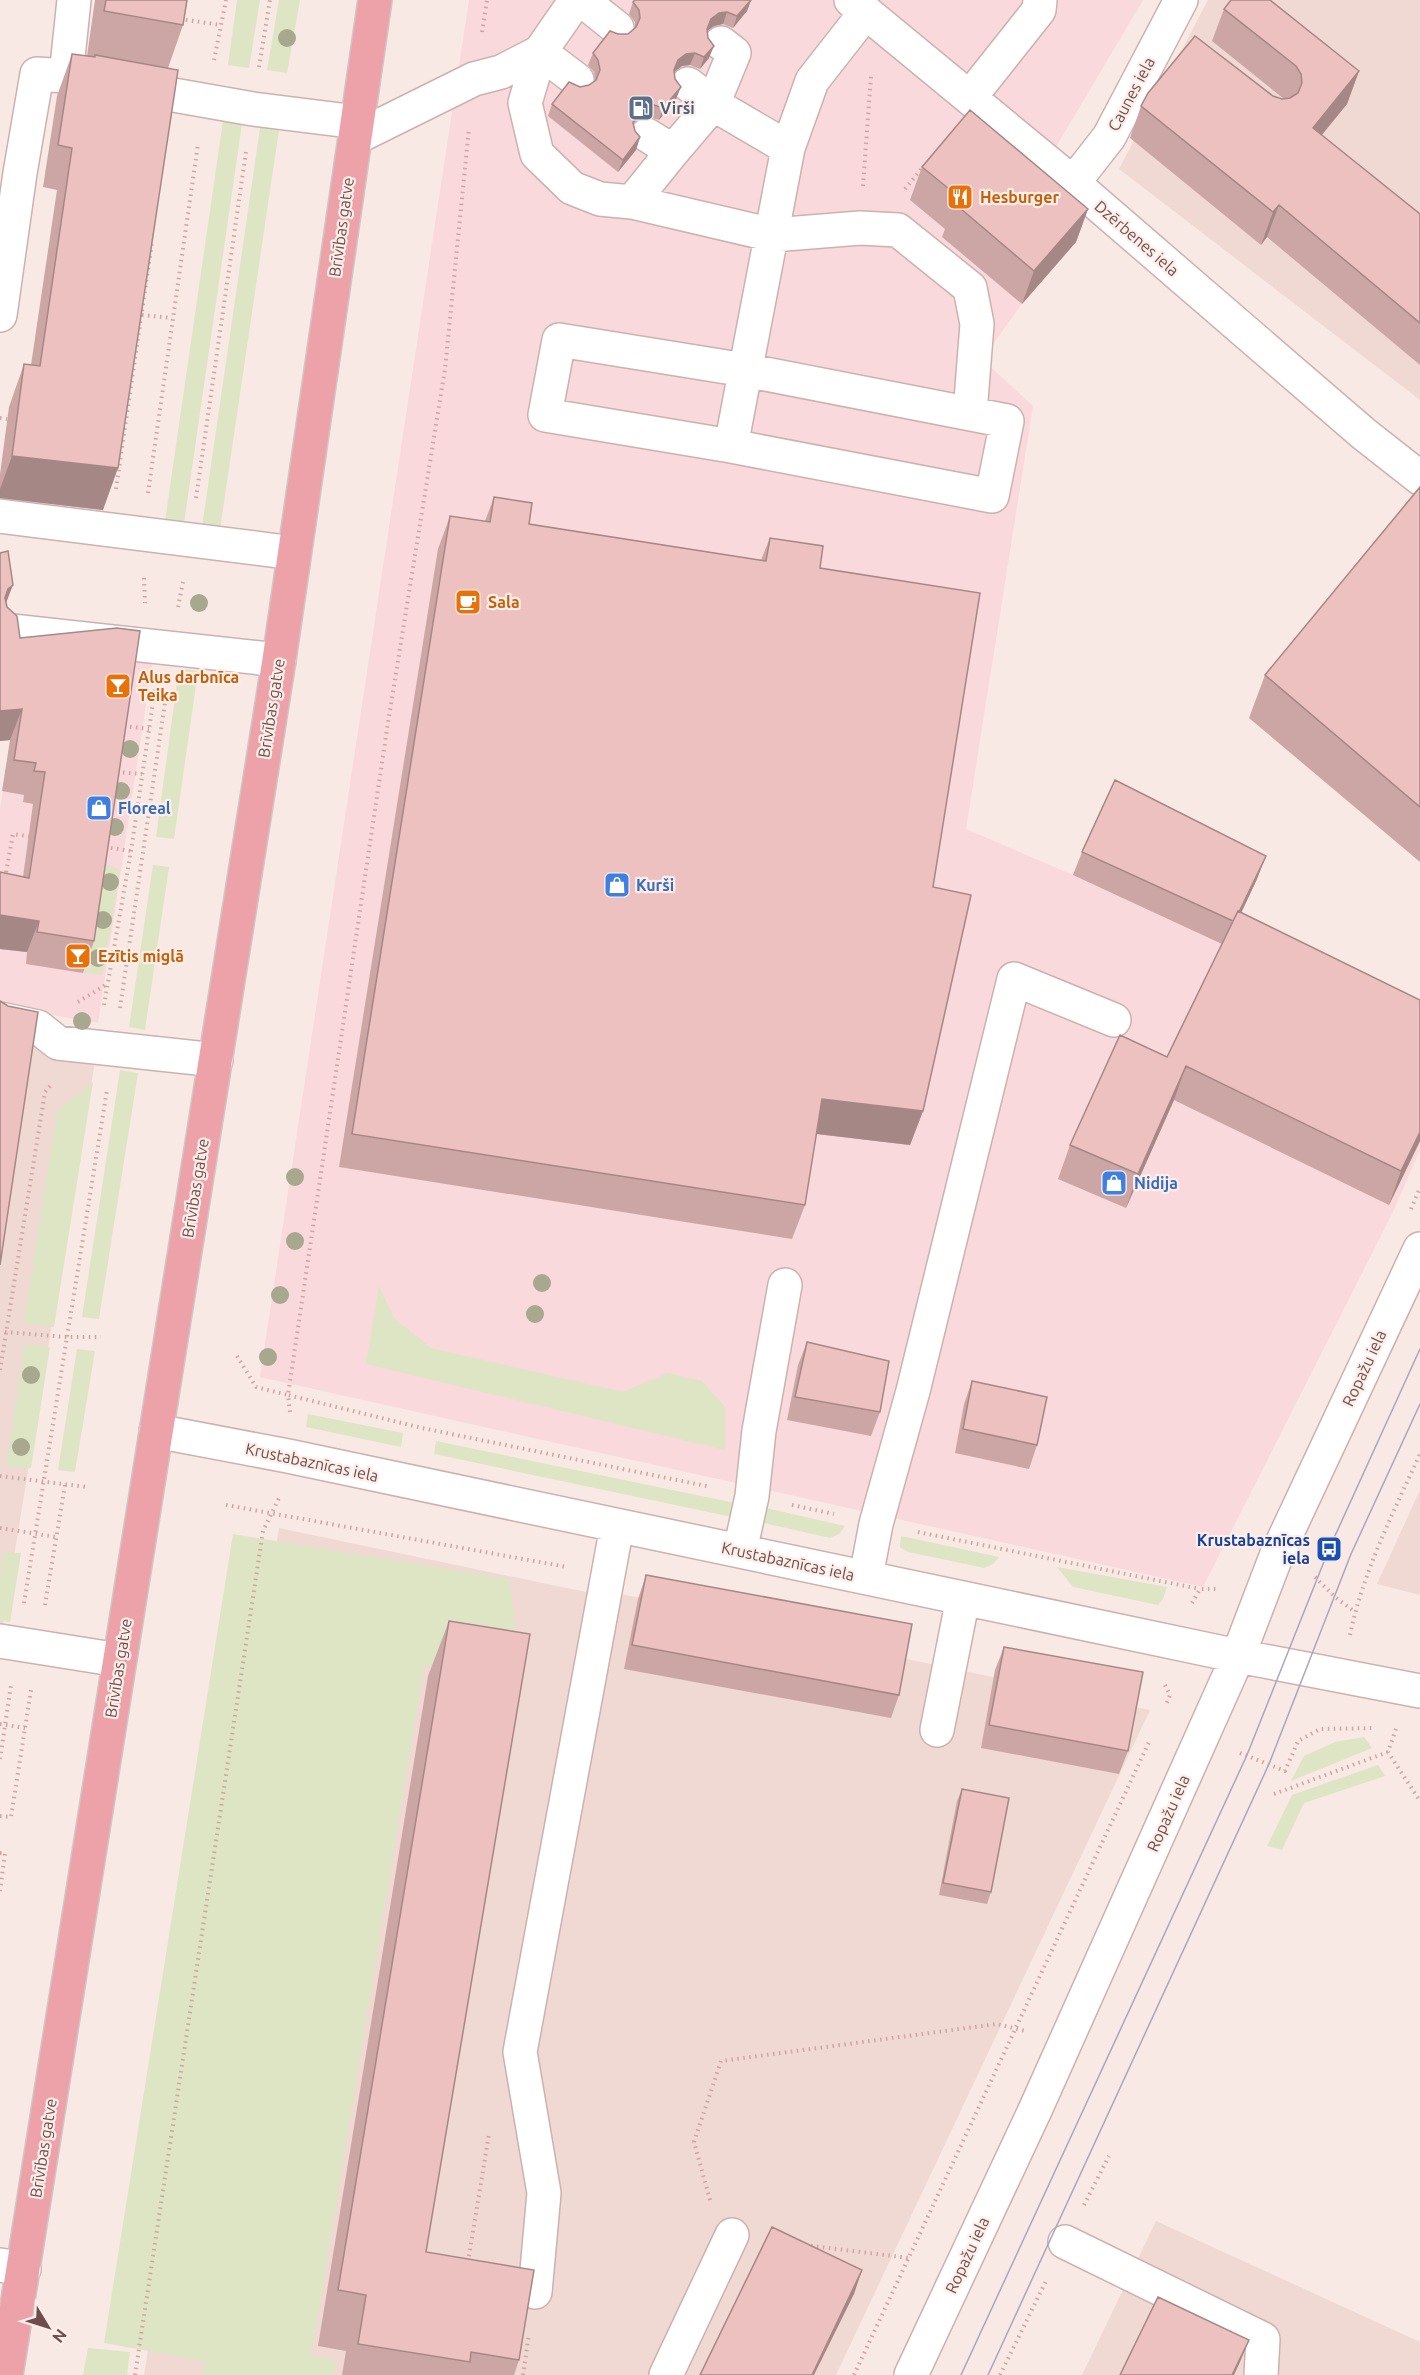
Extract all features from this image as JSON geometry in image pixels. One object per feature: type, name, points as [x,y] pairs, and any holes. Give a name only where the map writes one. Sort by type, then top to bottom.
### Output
[{"type":"highway","name":"Brīvības gatve","points":[[6,2375],[12,2267],[119,1660],[216,1060],[279,660],[375,0]]},
{"type":"street","points":[[66,76],[74,0]]},
{"type":"street","points":[[576,0],[540,52],[525,103],[537,154],[572,188],[600,199],[632,202],[773,235],[860,228],[898,230],[970,288],[977,324],[970,413]]},
{"type":"street","points":[[582,0],[617,28]]},
{"type":"street","points":[[970,97],[1039,10],[1040,0]]},
{"type":"street","name":"Caunes iela","points":[[1073,183],[1109,137],[1181,0]]},
{"type":"street","points":[[730,446],[773,235],[788,148],[812,81],[858,6]]},
{"type":"street","name":"Dzērbenes iela","points":[[858,6],[1073,183],[1355,426],[1420,478]]},
{"type":"street","points":[[1166,29],[1192,50]]},
{"type":"street","points":[[632,202],[660,143],[712,104],[734,53],[721,43]]},
{"type":"street","points":[[1,303],[37,74],[66,76],[356,130],[540,52]]},
{"type":"street","points":[[540,52],[577,80]]},
{"type":"street","points":[[688,84],[712,104],[788,148]]},
{"type":"street","points":[[559,340],[745,369],[970,413],[1007,421],[992,496],[730,446],[545,415],[559,340]]},
{"type":"street","points":[[0,516],[294,553]]},
{"type":"street","points":[[12,632],[279,660]]},
{"type":"street","points":[[866,1577],[876,1524],[913,1391],[1014,979],[1114,1020]]},
{"type":"street","points":[[0,1019],[38,1027],[58,1043],[216,1060]]},
{"type":"street","name":"Ropažu iela","points":[[911,2375],[1064,2044],[1202,1737],[1238,1656],[1277,1554],[1420,1249]]},
{"type":"street","points":[[740,1551],[752,1496],[759,1431],[785,1285]]},
{"type":"street","name":"Krustabaznīcas iela","points":[[156,1431],[288,1456],[1238,1656],[1420,1691]]},
{"type":"street","points":[[535,2292],[544,2193],[520,2052],[617,1526]]},
{"type":"street","points":[[937,1730],[963,1598]]},
{"type":"street","points":[[9,1643],[119,1660]]},
{"type":"street","points":[[666,2375],[732,2235]]},
{"type":"street","points":[[1065,2242],[1263,2339],[1261,2375]]},
{"type":"path","points":[[0,1759],[9,1643],[36,1533],[44,1483],[66,1337],[100,1048],[167,648],[162,634],[146,611],[143,533],[172,318],[205,101],[226,0]]},
{"type":"path","points":[[100,1048],[100,1031],[149,729],[190,539],[270,0]]},
{"type":"path","points":[[237,1356],[256,1387],[288,1395],[387,729],[445,369],[487,75],[487,0]]},
{"type":"path","points":[[174,18],[221,25]]},
{"type":"path","points":[[860,228],[872,67]]},
{"type":"path","points":[[860,228],[901,194],[929,160]]},
{"type":"path","points":[[110,529],[153,234]]},
{"type":"path","points":[[132,314],[172,318]]},
{"type":"path","points":[[0,418],[7,419]]},
{"type":"path","points":[[120,726],[149,729]]},
{"type":"path","points":[[113,772],[142,774]]},
{"type":"path","points":[[108,808],[137,812]]},
{"type":"path","points":[[4,888],[13,834],[36,837]]},
{"type":"path","points":[[96,846],[131,851]]},
{"type":"path","points":[[0,1370],[45,1092],[100,1048]]},
{"type":"path","points":[[5,1332],[66,1337],[101,1337]]},
{"type":"path","points":[[1320,1729],[1363,1590],[1388,1524],[1420,1454]]},
{"type":"path","points":[[0,1476],[87,1487]]},
{"type":"path","points":[[135,2375],[263,1531],[273,1514],[281,1491]]},
{"type":"path","points":[[226,1505],[608,1574]]},
{"type":"path","points":[[0,1528],[56,1537]]},
{"type":"path","points":[[3,1724],[25,1728]]},
{"type":"path","points":[[1388,1752],[1396,1728]]},
{"type":"path","points":[[1202,1737],[1285,1771],[1298,1742],[1320,1729],[1404,1729]]},
{"type":"path","points":[[1274,1794],[1388,1752]]},
{"type":"path","points":[[1388,1752],[1420,1801]]},
{"type":"path","points":[[0,1853],[5,1853],[0,1891]]},
{"type":"path","points":[[732,2235],[711,2201],[694,2142],[721,2061],[997,2024],[1064,2044]]},
{"type":"path","points":[[1000,2375],[1109,2156]]},
{"type":"path","points":[[802,2244],[909,2258]]},
{"type":"shaded area","points":[[469,0],[1143,0],[1024,201],[1076,242],[1022,304],[982,359],[1033,406],[966,829],[1073,875],[1106,804],[1257,879],[1226,945],[1420,1039],[1420,1150],[1391,1216],[1203,1587],[260,1377]]},
{"type":"shaded area","points":[[1208,0],[1420,0],[1420,400],[1119,169]]},
{"type":"shaded area","points":[[27,640],[153,658],[98,1023],[0,1006],[0,809]]},
{"type":"shaded area","points":[[0,1029],[98,1043],[0,1642]]},
{"type":"shaded area","points":[[1420,1490],[1420,1595],[1377,1584]]},
{"type":"shaded area","points":[[279,1528],[586,1592],[588,1588],[904,1648],[902,1658],[1150,1710],[836,2375],[144,2375]]},
{"type":"shaded area","points":[[1156,2221],[1420,2342],[1420,2375],[1082,2375]]},
{"type":"green space","points":[[237,0],[260,0],[249,68],[228,65]]},
{"type":"green space","points":[[279,0],[300,0],[287,73],[267,70]]},
{"type":"green space","points":[[225,107],[244,110],[181,544],[162,542]]},
{"type":"green space","points":[[262,114],[281,116],[217,550],[199,548]]},
{"type":"green space","points":[[179,668],[198,671],[174,839],[156,837]]},
{"type":"green space","points":[[98,860],[120,870],[103,975],[83,973]]},
{"type":"green space","points":[[153,865],[169,867],[145,1030],[129,1027]]},
{"type":"green space","points":[[120,1070],[138,1073],[99,1319],[82,1317]]},
{"type":"green space","points":[[93,1082],[54,1327],[24,1323],[57,1111]]},
{"type":"green space","points":[[379,1286],[394,1318],[431,1348],[623,1392],[667,1373],[702,1381],[725,1407],[725,1450],[366,1364]]},
{"type":"green space","points":[[25,1344],[50,1347],[31,1468],[6,1466]]},
{"type":"green space","points":[[77,1349],[95,1351],[75,1472],[58,1470]]},
{"type":"green space","points":[[308,1414],[403,1433],[401,1447],[306,1427]]},
{"type":"green space","points":[[436,1441],[735,1503],[732,1517],[434,1454]]},
{"type":"green space","points":[[766,1508],[845,1526],[839,1534],[830,1538],[764,1523]]},
{"type":"green space","points":[[233,1534],[510,1579],[520,1680],[424,1665],[311,2356],[336,2360],[334,2375],[203,2375],[204,2361],[104,2343]]},
{"type":"green space","points":[[901,1536],[999,1557],[993,1564],[984,1568],[908,1552],[900,1547]]},
{"type":"green space","points":[[4,1552],[21,1553],[10,1622],[0,1621],[0,1576]]},
{"type":"green space","points":[[1057,1567],[1167,1587],[1158,1605],[1073,1587]]},
{"type":"green space","points":[[1364,1737],[1372,1748],[1291,1781],[1304,1756],[1335,1742]]},
{"type":"green space","points":[[1378,1765],[1385,1776],[1304,1803],[1282,1850],[1267,1846],[1292,1795]]},
{"type":"green space","points":[[88,2348],[130,2352],[127,2375],[83,2375]]},
{"type":"building","points":[[106,0],[187,0],[183,25],[104,11]]},
{"type":"building","points":[[635,0],[751,0],[737,16],[727,12],[719,13],[711,19],[707,29],[708,38],[714,46],[704,57],[695,53],[686,54],[678,60],[674,70],[675,79],[681,87],[663,108],[651,104],[642,107],[636,113],[633,123],[640,137],[623,160],[552,104],[569,82],[580,87],[596,80],[600,70],[598,60],[593,53],[610,31],[628,34],[636,27],[640,18],[639,10],[633,2]]},
{"type":"building","points":[[1231,0],[1270,0],[1359,71],[1313,128],[1420,214],[1420,323],[1279,205],[1273,212],[1141,106],[1148,93],[1195,36],[1273,96],[1282,99],[1290,98],[1298,93],[1302,83],[1301,74],[1296,66],[1224,9]]},
{"type":"building","points":[[72,54],[95,57],[95,55],[178,70],[118,468],[12,456],[24,364],[40,366],[72,148],[58,145]]},
{"type":"building","points":[[970,110],[1088,209],[1034,271],[954,203],[959,197],[922,167]]},
{"type":"building","points":[[1420,487],[1420,807],[1265,675]]},
{"type":"building","name":"Kurši","points":[[494,497],[532,503],[529,524],[766,561],[770,538],[823,546],[820,568],[980,593],[933,887],[971,895],[923,1111],[822,1099],[805,1205],[352,1134],[450,516],[490,522]]},
{"type":"building","points":[[8,551],[13,585],[8,589],[5,598],[7,607],[17,616],[20,638],[117,628],[140,631],[94,941],[37,932],[39,921],[0,915],[0,872],[29,878],[45,772],[34,771],[36,763],[14,760],[22,709],[0,711],[0,553]]},
{"type":"building","points":[[1115,780],[1266,856],[1233,921],[1082,852]]},
{"type":"building","points":[[1238,911],[1420,1000],[1420,1132],[1401,1171],[1186,1066],[1138,1174],[1070,1145],[1120,1035],[1167,1057]]},
{"type":"building","points":[[0,1001],[8,1006],[38,1012],[0,1265]]},
{"type":"building","points":[[807,1342],[889,1361],[880,1412],[795,1397]]},
{"type":"building","points":[[972,1381],[1047,1397],[1037,1445],[963,1429]]},
{"type":"building","points":[[646,1575],[912,1624],[899,1695],[632,1645]]},
{"type":"building","points":[[449,1621],[530,1634],[426,2252],[534,2270],[519,2360],[471,2352],[470,2362],[358,2344],[366,2295],[338,2290]]},
{"type":"building","points":[[1004,1647],[1143,1672],[1128,1751],[989,1725]]},
{"type":"building","points":[[962,1789],[1009,1798],[991,1892],[943,1883]]},
{"type":"building","points":[[772,2227],[862,2270],[812,2375],[700,2375]]},
{"type":"building","points":[[1158,2297],[1249,2340],[1232,2375],[1120,2375]]},
{"type":"tram line","points":[[961,2375],[1247,1755],[1329,1549],[1420,1349]]},
{"type":"tram line","points":[[988,2375],[1269,1764],[1351,1554],[1420,1404]]},
{"type":"place","name":"Virši","points":[[641,108]]},
{"type":"place","name":"Hesburger","points":[[960,197]]},
{"type":"place","name":"Sala","points":[[468,602]]},
{"type":"place","name":"Alus darbnīca Teika","points":[[118,686]]},
{"type":"place","name":"Floreal","points":[[99,808]]},
{"type":"place","name":"Kurši","points":[[617,885]]},
{"type":"place","name":"Ezītis miglā","points":[[78,956]]},
{"type":"place","name":"Nidija","points":[[1114,1183]]},
{"type":"place","name":"Krustabaznīcas iela","points":[[1329,1549]]}]
